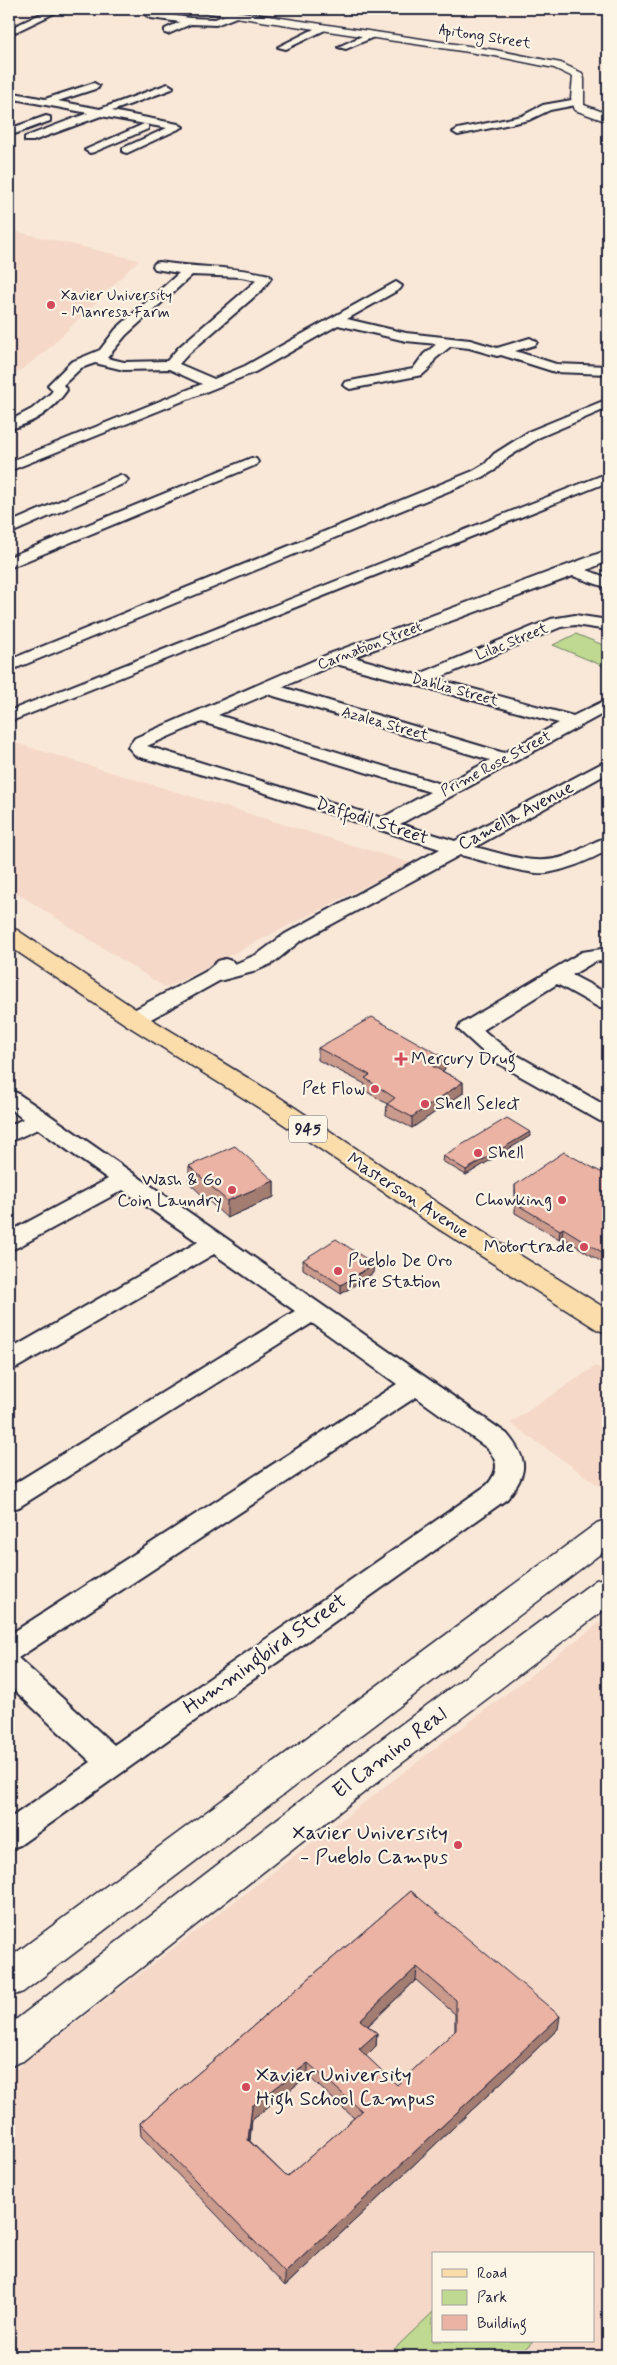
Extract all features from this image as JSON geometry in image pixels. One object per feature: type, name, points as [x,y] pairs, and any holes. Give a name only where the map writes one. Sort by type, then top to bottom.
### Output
[{"type":"main road","name":"Masterson Avenue","points":[[9,935],[134,1019],[263,1098],[447,1222],[608,1323]]},
{"type":"street","points":[[9,32],[58,9]]},
{"type":"street","name":"Apitong Street","points":[[202,9],[496,53],[557,65],[578,75],[577,102]]},
{"type":"street","points":[[151,15],[216,22],[236,14]]},
{"type":"street","points":[[168,31],[190,20]]},
{"type":"street","points":[[283,47],[322,28]]},
{"type":"street","points":[[343,47],[371,35]]},
{"type":"street","points":[[24,111],[94,86]]},
{"type":"street","points":[[29,139],[168,87]]},
{"type":"street","points":[[9,104],[41,92]]},
{"type":"street","points":[[9,95],[130,116],[178,127],[126,150]]},
{"type":"street","points":[[9,133],[93,100]]},
{"type":"street","points":[[458,132],[525,118],[547,107],[577,102],[579,107],[608,118]]},
{"type":"street","points":[[106,125],[148,109]]},
{"type":"street","points":[[590,112],[608,113]]},
{"type":"street","points":[[90,150],[157,122]]},
{"type":"street","points":[[159,266],[189,271],[241,273],[261,276],[265,279],[258,288],[184,350],[171,365]]},
{"type":"street","points":[[100,356],[121,332],[189,271]]},
{"type":"street","points":[[9,467],[250,369],[396,286]]},
{"type":"street","points":[[335,320],[406,337],[470,344],[494,352],[530,342]]},
{"type":"street","points":[[350,385],[417,372],[425,365],[429,357],[448,342]]},
{"type":"street","points":[[502,351],[555,368],[608,370]]},
{"type":"street","points":[[9,425],[34,414],[52,400],[60,390],[55,385],[70,367],[100,356],[171,365],[214,384]]},
{"type":"street","points":[[9,666],[485,470],[499,456],[535,434],[608,403]]},
{"type":"street","points":[[9,563],[250,462]]},
{"type":"street","points":[[9,717],[608,477]]},
{"type":"street","points":[[9,529],[120,480]]},
{"type":"street","name":"Carnation Street","points":[[136,747],[141,742],[335,658],[573,570],[608,555]]},
{"type":"street","points":[[573,570],[608,583]]},
{"type":"street","name":"Lilac Street","points":[[419,680],[558,623],[591,621],[608,625]]},
{"type":"street","name":"Dahlia Street","points":[[335,658],[575,722]]},
{"type":"street","name":"Azalea Street","points":[[264,688],[505,759]]},
{"type":"street","name":"Prime Rose Street","points":[[384,825],[608,704]]},
{"type":"street","points":[[201,716],[445,792]]},
{"type":"street","name":"Daffodil Street","points":[[136,747],[143,752],[263,786],[456,848],[502,860],[545,867],[572,861],[608,843]]},
{"type":"street","name":"Camella Avenue","points":[[134,1019],[212,976],[240,971],[279,951],[292,938],[608,766]]},
{"type":"street","points":[[608,954],[589,956],[469,1029],[500,1055],[608,1116]]},
{"type":"street","points":[[556,975],[608,1004]]},
{"type":"street","points":[[9,1098],[416,1384],[9,1650]]},
{"type":"street","points":[[9,1135],[40,1119]]},
{"type":"street","points":[[9,1242],[125,1179]]},
{"type":"street","points":[[9,1361],[215,1243]]},
{"type":"street","points":[[9,1500],[313,1311]]},
{"type":"street","name":"Hummingbird Street","points":[[9,1836],[496,1492],[509,1478],[512,1465],[508,1453],[497,1440],[416,1384]]},
{"type":"street","points":[[9,1980],[608,1530]]},
{"type":"street","name":"El Camino Real","points":[[9,2048],[377,1762],[608,1589]]},
{"type":"street","points":[[9,1667],[112,1762]]},
{"type":"shaded area","name":"Xavier University - Manresa Farm","points":[[9,230],[139,260],[46,351],[9,379]]},
{"type":"shaded area","points":[[9,741],[411,863],[166,988],[9,888]]},
{"type":"shaded area","points":[[596,1366],[608,1374],[608,1492],[510,1423]]},
{"type":"shaded area","name":"Xavier University - Pueblo Campus","points":[[608,1616],[608,2356],[9,2356],[9,2074]]},
{"type":"green space","points":[[576,634],[608,647],[608,668],[553,645]]},
{"type":"green space","points":[[432,2313],[432,2342],[532,2342],[518,2356],[387,2356]]},
{"type":"building","points":[[372,1017],[445,1058],[432,1066],[463,1082],[412,1117],[387,1104],[395,1098],[365,1078],[370,1075],[318,1048]]},
{"type":"building","name":"Shell","points":[[507,1118],[530,1132],[466,1170],[443,1156]]},
{"type":"building","points":[[235,1146],[274,1181],[227,1201],[189,1166]]},
{"type":"building","name":"Chowking","points":[[564,1152],[608,1176],[608,1197],[604,1200],[608,1202],[608,1256],[563,1228],[560,1230],[516,1204],[515,1185]]},
{"type":"building","name":"Pueblo De Oro Fire Station","points":[[336,1239],[374,1264],[341,1285],[303,1260]]},
{"type":"building","name":"Xavier University High School Campus","points":[[411,1891],[560,2016],[285,2273],[140,2123]],"holes":[[[417,1967],[456,2000],[456,2030],[397,2085],[359,2049],[377,2033],[360,2020]],[[308,2063],[362,2111],[287,2177],[248,2140],[252,2106]]]},
{"type":"place","name":"Xavier University - Manresa Farm","points":[[51,305]]},
{"type":"place","name":"Mercury Drug","points":[[401,1059]]},
{"type":"place","name":"Pet Flow","points":[[375,1089]]},
{"type":"place","name":"Shell Select","points":[[425,1104]]},
{"type":"place","name":"Shell","points":[[478,1153]]},
{"type":"place","name":"Wash & Go Coin Laundry","points":[[232,1190]]},
{"type":"place","name":"Chowking","points":[[562,1200]]},
{"type":"place","name":"Motortrade","points":[[584,1247]]},
{"type":"place","name":"Pueblo De Oro Fire Station","points":[[338,1271]]},
{"type":"place","name":"Xavier University - Pueblo Campus","points":[[458,1845]]},
{"type":"place","name":"Xavier University High School Campus","points":[[246,2087]]}]
